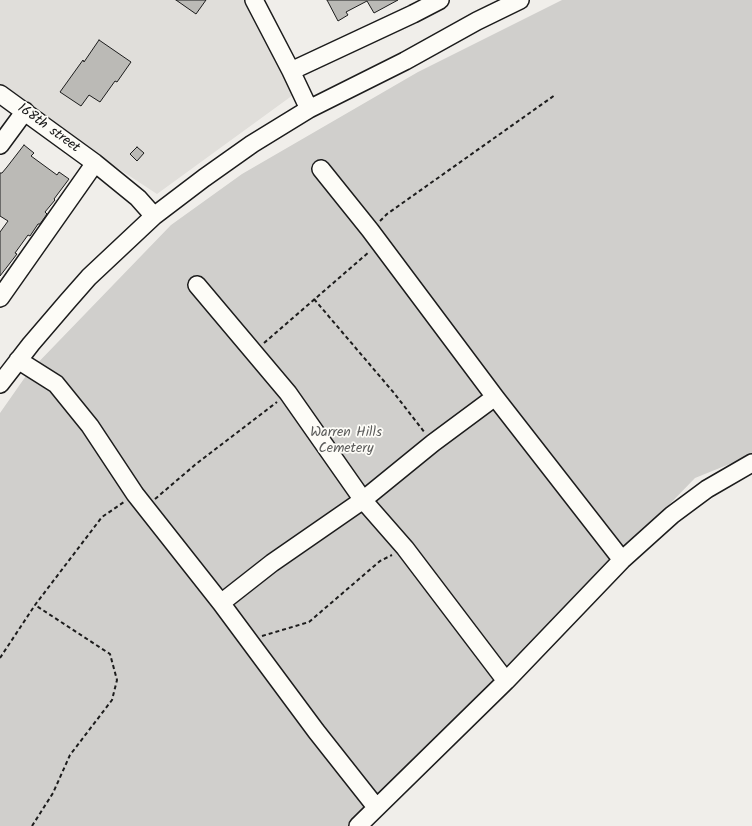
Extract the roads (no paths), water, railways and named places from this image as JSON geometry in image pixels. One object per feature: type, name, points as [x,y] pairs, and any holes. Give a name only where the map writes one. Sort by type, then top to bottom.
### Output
[{"type":"street","points":[[254,0],[291,71],[308,109]]},
{"type":"street","points":[[291,71],[409,7],[440,0]]},
{"type":"street","points":[[0,384],[18,360],[90,277],[154,216],[231,158],[308,109],[405,61],[477,21],[520,0]]},
{"type":"street","name":"168th street","points":[[0,94],[96,163],[138,198],[154,216]]},
{"type":"street","points":[[0,145],[25,111]]},
{"type":"street","points":[[0,298],[96,163]]},
{"type":"street","points":[[321,168],[375,237],[495,397],[622,560]]},
{"type":"street","points":[[197,285],[288,393],[363,500],[387,526],[506,681]]},
{"type":"street","points":[[18,360],[56,384],[90,426],[135,494],[221,603],[316,731],[376,807]]},
{"type":"street","points":[[221,603],[272,563],[363,500],[495,397]]},
{"type":"street","points":[[358,826],[506,681],[622,560],[672,515],[707,489],[752,463]]},
{"type":"park label","name":"Warren Hills Cemetery","points":[[346,442]]}]
